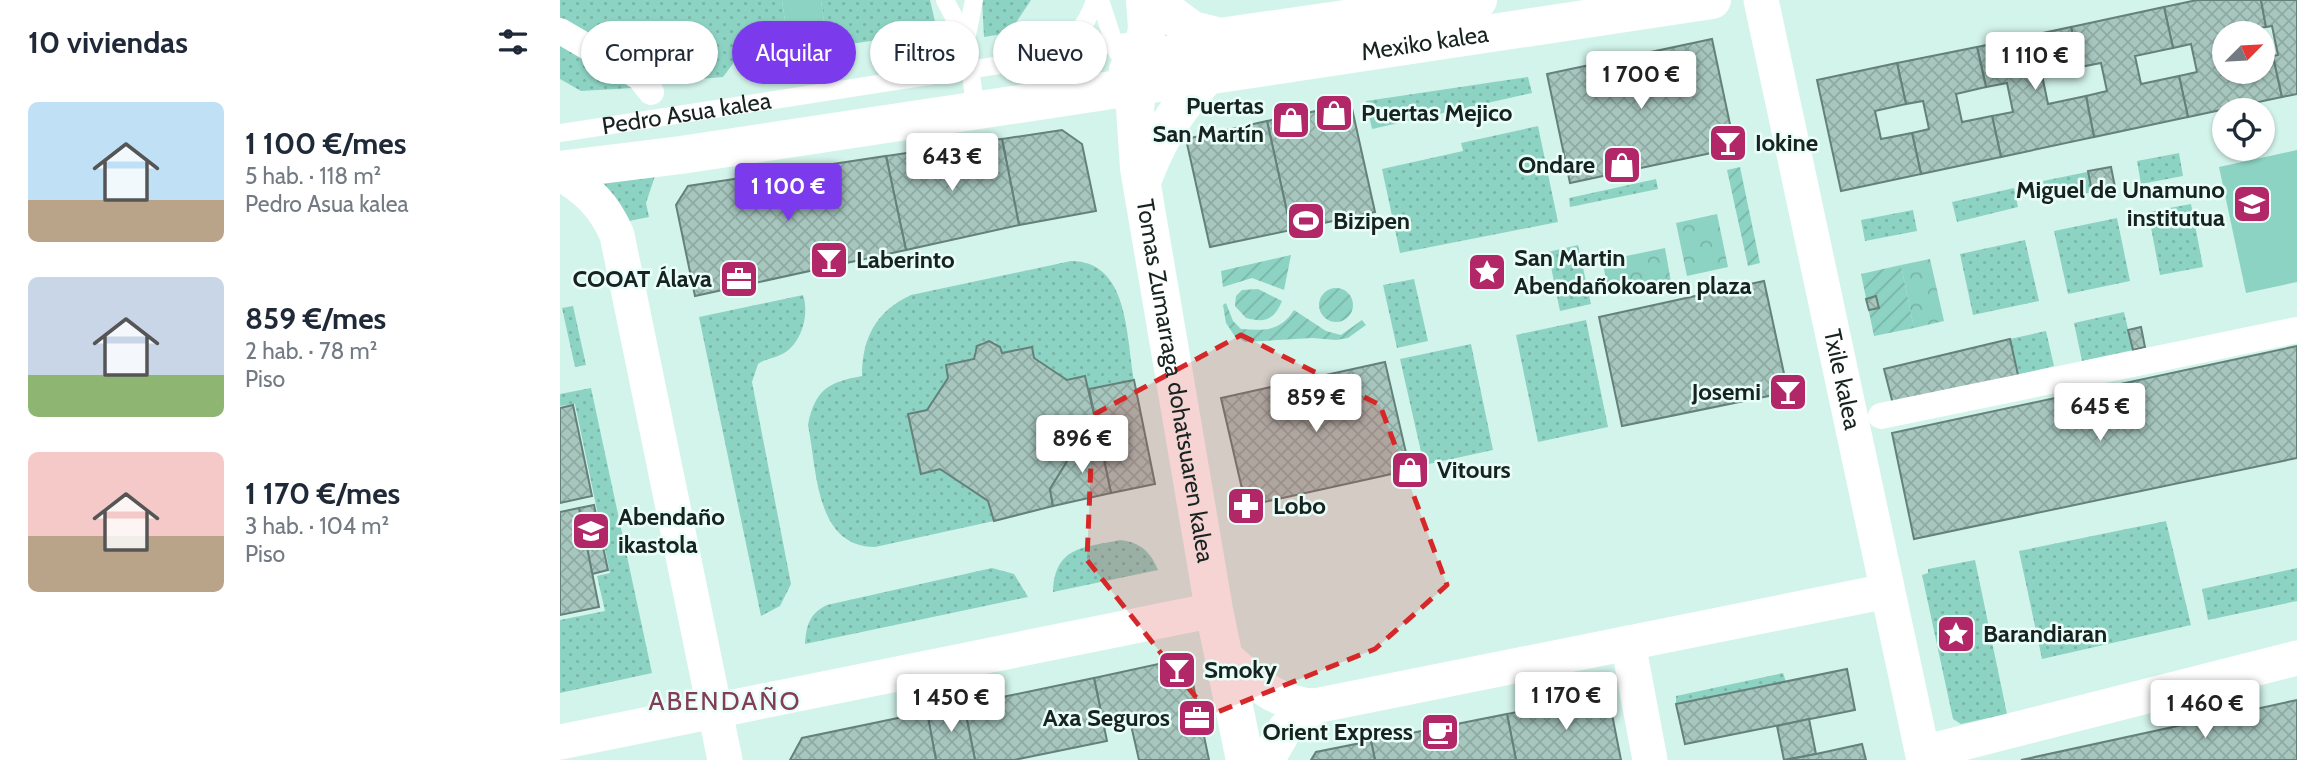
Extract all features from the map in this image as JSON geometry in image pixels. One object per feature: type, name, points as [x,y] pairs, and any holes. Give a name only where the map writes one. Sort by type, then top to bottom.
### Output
[{"type":"main road","name":"Tomas Zumarraga dohatsuaren kalea","points":[[1138,0],[1127,68],[1142,182],[1214,610],[1245,760]]},
{"type":"main road","name":"Tomas Zumarraga dohatsuaren kalea","points":[[1127,68],[1145,0]]},
{"type":"main road","points":[[1152,0],[1176,20],[1212,36]]},
{"type":"main road","name":"Mexiko kalea","points":[[1127,68],[1212,36],[1478,0]]},
{"type":"main road","name":"Mexiko kalea","points":[[1127,68],[1208,75],[1712,0]]},
{"type":"main road","name":"Pedro Asua kalea","points":[[560,172],[1039,101],[1127,68]]},
{"type":"main road","points":[[1142,182],[1159,139],[1173,117],[1208,75]]},
{"type":"street","name":"Txile kalea","points":[[1761,0],[1923,757]]},
{"type":"street","points":[[560,30],[639,77],[651,92]]},
{"type":"street","points":[[560,172],[586,189],[599,202],[617,235],[725,760]]},
{"type":"street","points":[[1881,416],[2297,330]]},
{"type":"street","points":[[1223,655],[1263,691],[1298,705],[1328,703],[1887,591]]},
{"type":"street","points":[[560,742],[1214,610]]},
{"type":"street","points":[[1628,643],[1650,760]]},
{"type":"street","points":[[1923,757],[2297,658]]},
{"type":"street","points":[[1267,760],[1285,729],[1328,703]]},
{"type":"lane","points":[[945,0],[956,21]]},
{"type":"lane","points":[[970,21],[974,0]]},
{"type":"lane","points":[[1085,21],[1095,0]]},
{"type":"lane","points":[[1100,0],[1127,68]]},
{"type":"lane","name":"Pedro Asua kalea","points":[[1107,63],[1127,68]]},
{"type":"lane","name":"Pedro Asua kalea","points":[[560,133],[880,84]]},
{"type":"lane","points":[[973,84],[976,111]]},
{"type":"highlighted area","points":[[1241,335],[1380,405],[1447,585],[1375,649],[1210,715],[1087,560],[1093,415]]},
{"type":"green space","points":[[560,0],[782,0],[785,21],[732,21],[732,65],[723,77],[718,77],[718,21],[581,21],[581,33],[560,20]]},
{"type":"green space","points":[[782,0],[821,0],[824,21],[785,21]]},
{"type":"green space","points":[[821,0],[930,0],[935,21],[870,21],[870,41],[856,43],[856,21],[824,21]]},
{"type":"green space","points":[[982,0],[1031,0],[1017,21],[993,21],[993,36],[984,37]]},
{"type":"green space","points":[[560,39],[581,53],[581,84],[626,84],[632,88],[581,91],[560,79]]},
{"type":"green space","points":[[1528,77],[1532,93],[1372,129],[1366,101]]},
{"type":"green space","points":[[1538,126],[1558,222],[1400,253],[1382,169],[1463,151],[1461,143]]},
{"type":"green space","points":[[2297,150],[2297,282],[2246,293],[2219,167],[2247,161],[2275,161],[2275,155]]},
{"type":"green space","points":[[2179,153],[2183,176],[2141,184],[2137,161]]},
{"type":"green space","points":[[1740,167],[1760,263],[1748,266],[1727,170]]},
{"type":"green space","points":[[2111,167],[2115,187],[2048,202],[2043,181]]},
{"type":"green space","points":[[655,176],[646,203],[649,217],[624,222],[596,181]]},
{"type":"green space","points":[[1656,179],[1658,189],[1570,207],[1569,198]]},
{"type":"green space","points":[[2014,188],[2018,207],[1957,222],[1952,202]]},
{"type":"green space","points":[[2191,204],[2203,267],[2160,275],[2148,212]]},
{"type":"green space","points":[[1913,210],[1917,231],[1865,241],[1861,220]]},
{"type":"green space","points":[[1717,214],[1728,267],[1687,276],[1676,223]]},
{"type":"green space","points":[[2117,218],[2130,281],[2068,294],[2054,231]]},
{"type":"green space","points":[[2025,240],[2039,301],[1973,315],[1960,254]]},
{"type":"green space","points":[[1578,245],[1591,304],[1560,311],[1548,252]]},
{"type":"green space","points":[[1665,248],[1671,282],[1610,295],[1602,261]]},
{"type":"green space","points":[[1291,255],[1284,290],[1252,278],[1223,287],[1221,271]]},
{"type":"green space","points":[[1930,259],[1944,321],[1914,328],[1901,265]]},
{"type":"green space","points":[[1071,261],[1090,264],[1104,273],[1114,287],[1126,323],[1134,380],[1089,389],[1085,376],[1067,380],[1034,358],[1031,347],[1002,353],[995,342],[982,342],[974,352],[974,359],[946,365],[948,378],[927,410],[908,415],[921,473],[940,469],[988,501],[994,521],[875,547],[855,544],[840,534],[822,503],[808,425],[815,403],[825,389],[841,381],[862,376],[868,338],[880,318],[911,295]]},
{"type":"green space","points":[[1901,265],[1914,328],[1874,336],[1861,274]]},
{"type":"green space","points":[[1414,279],[1428,341],[1397,348],[1383,285]]},
{"type":"green space","points":[[1336,288],[1348,293],[1353,305],[1348,317],[1336,322],[1324,317],[1319,305],[1324,293]]},
{"type":"green space","points":[[1258,289],[1282,301],[1276,312],[1264,320],[1246,318],[1235,306],[1236,296],[1242,290]]},
{"type":"green space","points":[[803,295],[804,321],[798,338],[786,352],[758,364],[752,382],[791,584],[780,606],[761,616],[699,317]]},
{"type":"green space","points":[[1226,303],[1233,321],[1241,329],[1257,330],[1278,326],[1294,310],[1326,331],[1341,335],[1362,320],[1366,325],[1348,338],[1336,340],[1312,338],[1245,342],[1234,335],[1226,323],[1223,305]]},
{"type":"green space","points":[[573,306],[586,365],[575,367],[562,308]]},
{"type":"green space","points":[[2124,312],[2133,350],[2082,361],[2074,323]]},
{"type":"green space","points":[[1586,320],[1608,427],[1538,442],[1516,335]]},
{"type":"green space","points":[[2046,331],[2054,366],[2018,375],[2010,339]]},
{"type":"green space","points":[[1471,344],[1493,450],[1424,465],[1400,359]]},
{"type":"green space","points":[[591,388],[652,673],[560,693],[560,620],[605,611],[597,576],[610,573],[575,404],[560,406],[560,394]]},
{"type":"green space","points":[[2166,521],[2191,625],[2042,659],[2019,551]]},
{"type":"green space","points":[[1120,540],[1144,549],[1158,570],[1053,592],[1055,577],[1065,557],[1083,548]]},
{"type":"green space","points":[[1975,560],[2007,714],[1961,724],[1953,719],[1922,575],[1928,573],[1928,569]]},
{"type":"green space","points":[[992,568],[1014,574],[1028,597],[805,644],[810,620],[827,605]]},
{"type":"green space","points":[[2297,568],[2297,601],[2208,620],[2202,589]]},
{"type":"green space","points":[[1783,673],[1786,682],[1676,704],[1676,696]]},
{"type":"building","points":[[2197,0],[2261,0],[2265,21],[2212,21],[2212,84],[2275,84],[2275,65],[2282,97],[2212,98],[2212,112],[2188,117],[2179,76],[2197,72],[2191,44],[2173,48],[2164,7]]},
{"type":"building","points":[[2261,0],[2297,0],[2297,94],[2282,97],[2275,65],[2275,56],[2278,55],[2275,21],[2265,21]]},
{"type":"building","points":[[2164,7],[2173,48],[2135,56],[2141,84],[2179,76],[2188,117],[2094,137],[2086,96],[2107,91],[2101,63],[2080,67],[2071,27]]},
{"type":"building","points":[[2071,27],[2080,67],[2042,75],[2048,104],[2086,96],[2094,137],[2001,157],[1992,116],[2013,112],[2007,83],[1986,87],[1977,47]]},
{"type":"building","points":[[1712,39],[1735,148],[1570,183],[1547,74]]},
{"type":"building","points":[[1977,47],[1986,87],[1956,94],[1962,122],[1992,116],[2001,157],[1921,174],[1912,133],[1929,129],[1923,101],[1906,104],[1897,63]]},
{"type":"building","points":[[1897,63],[1906,104],[1875,111],[1881,139],[1912,133],[1921,174],[1841,191],[1817,80]]},
{"type":"building","points":[[1351,104],[1375,212],[1291,230],[1267,121]]},
{"type":"building","points":[[1267,121],[1291,230],[1210,247],[1186,139]]},
{"type":"building","points":[[1062,130],[1082,144],[1096,211],[1019,225],[1002,139]]},
{"type":"building","points":[[1002,139],[1019,225],[906,250],[886,156]]},
{"type":"building","points":[[886,156],[906,250],[695,296],[676,205],[688,186]]},
{"type":"building","points":[[2111,167],[2115,187],[2092,192],[2088,171]]},
{"type":"building","points":[[1764,281],[1788,392],[1622,426],[1599,317]]},
{"type":"building","points":[[1876,296],[1879,308],[1869,310],[1866,299]]},
{"type":"building","points":[[2141,327],[2145,347],[2133,350],[2128,330]]},
{"type":"building","points":[[2010,339],[2018,375],[1893,404],[1884,369]]},
{"type":"building","points":[[989,341],[1000,347],[1002,353],[1032,347],[1034,358],[1067,380],[1085,376],[1099,436],[1079,442],[1050,489],[1053,506],[994,521],[988,501],[940,469],[921,474],[908,414],[927,410],[948,378],[946,365],[974,359],[977,346]]},
{"type":"building","points":[[2297,346],[2297,458],[1914,539],[1892,433]]},
{"type":"building","points":[[1385,362],[1410,470],[1246,506],[1221,398]]},
{"type":"building","points":[[1134,380],[1155,484],[1111,493],[1089,389]]},
{"type":"building","points":[[573,405],[592,496],[560,503],[560,408]]},
{"type":"building","points":[[1099,436],[1111,493],[1053,506],[1050,489],[1079,442]]},
{"type":"building","points":[[594,505],[608,570],[592,574],[579,508]]},
{"type":"building","points":[[579,508],[599,607],[560,615],[560,512]]},
{"type":"building","points":[[1172,661],[1191,674],[1209,760],[1139,760],[1131,725],[1104,726],[1094,678]]},
{"type":"building","points":[[1847,669],[1855,710],[1685,744],[1676,704]]},
{"type":"building","points":[[1094,678],[1107,741],[1014,760],[975,760],[964,705]]},
{"type":"building","points":[[1608,694],[1621,760],[1516,760],[1507,714]]},
{"type":"building","points":[[2297,700],[2297,760],[2021,760]]},
{"type":"building","points":[[964,705],[975,760],[936,760],[927,712]]},
{"type":"building","points":[[927,712],[936,760],[790,760],[802,738]]},
{"type":"building","points":[[1507,714],[1516,760],[1375,760],[1371,741]]},
{"type":"building","points":[[1809,719],[1816,754],[1784,760],[1777,726]]},
{"type":"building","points":[[1371,741],[1375,760],[1311,760],[1316,752]]},
{"type":"building","points":[[1862,744],[1866,760],[1786,760],[1816,754]]},
{"type":"place","name":"Puertas Mejico","points":[[1334,113]]},
{"type":"place","name":"Puertas San Martín","points":[[1291,120]]},
{"type":"place","name":"Iokine","points":[[1728,143]]},
{"type":"place","name":"Ondare","points":[[1622,165]]},
{"type":"place","name":"Miguel de Unamuno institutua","points":[[2252,204]]},
{"type":"place","name":"Bizipen","points":[[1306,221]]},
{"type":"place","name":"Laberinto","points":[[829,260]]},
{"type":"place","name":"San Martin Abendañokoaren plaza","points":[[1487,272]]},
{"type":"place","name":"COOAT Álava","points":[[739,279]]},
{"type":"place","name":"Josemi","points":[[1788,392]]},
{"type":"place","name":"Vitours","points":[[1410,470]]},
{"type":"place","name":"Lobo","points":[[1246,506]]},
{"type":"place","name":"Abendaño ikastola","points":[[591,531]]},
{"type":"place","name":"Barandiaran","points":[[1956,634]]},
{"type":"place","name":"Smoky","points":[[1177,670]]},
{"type":"place","name":"Axa Seguros","points":[[1197,718]]},
{"type":"place","name":"Orient Express","points":[[1440,732]]},
{"type":"district","name":"ABENDAÑO","points":[[725,701]]}]
